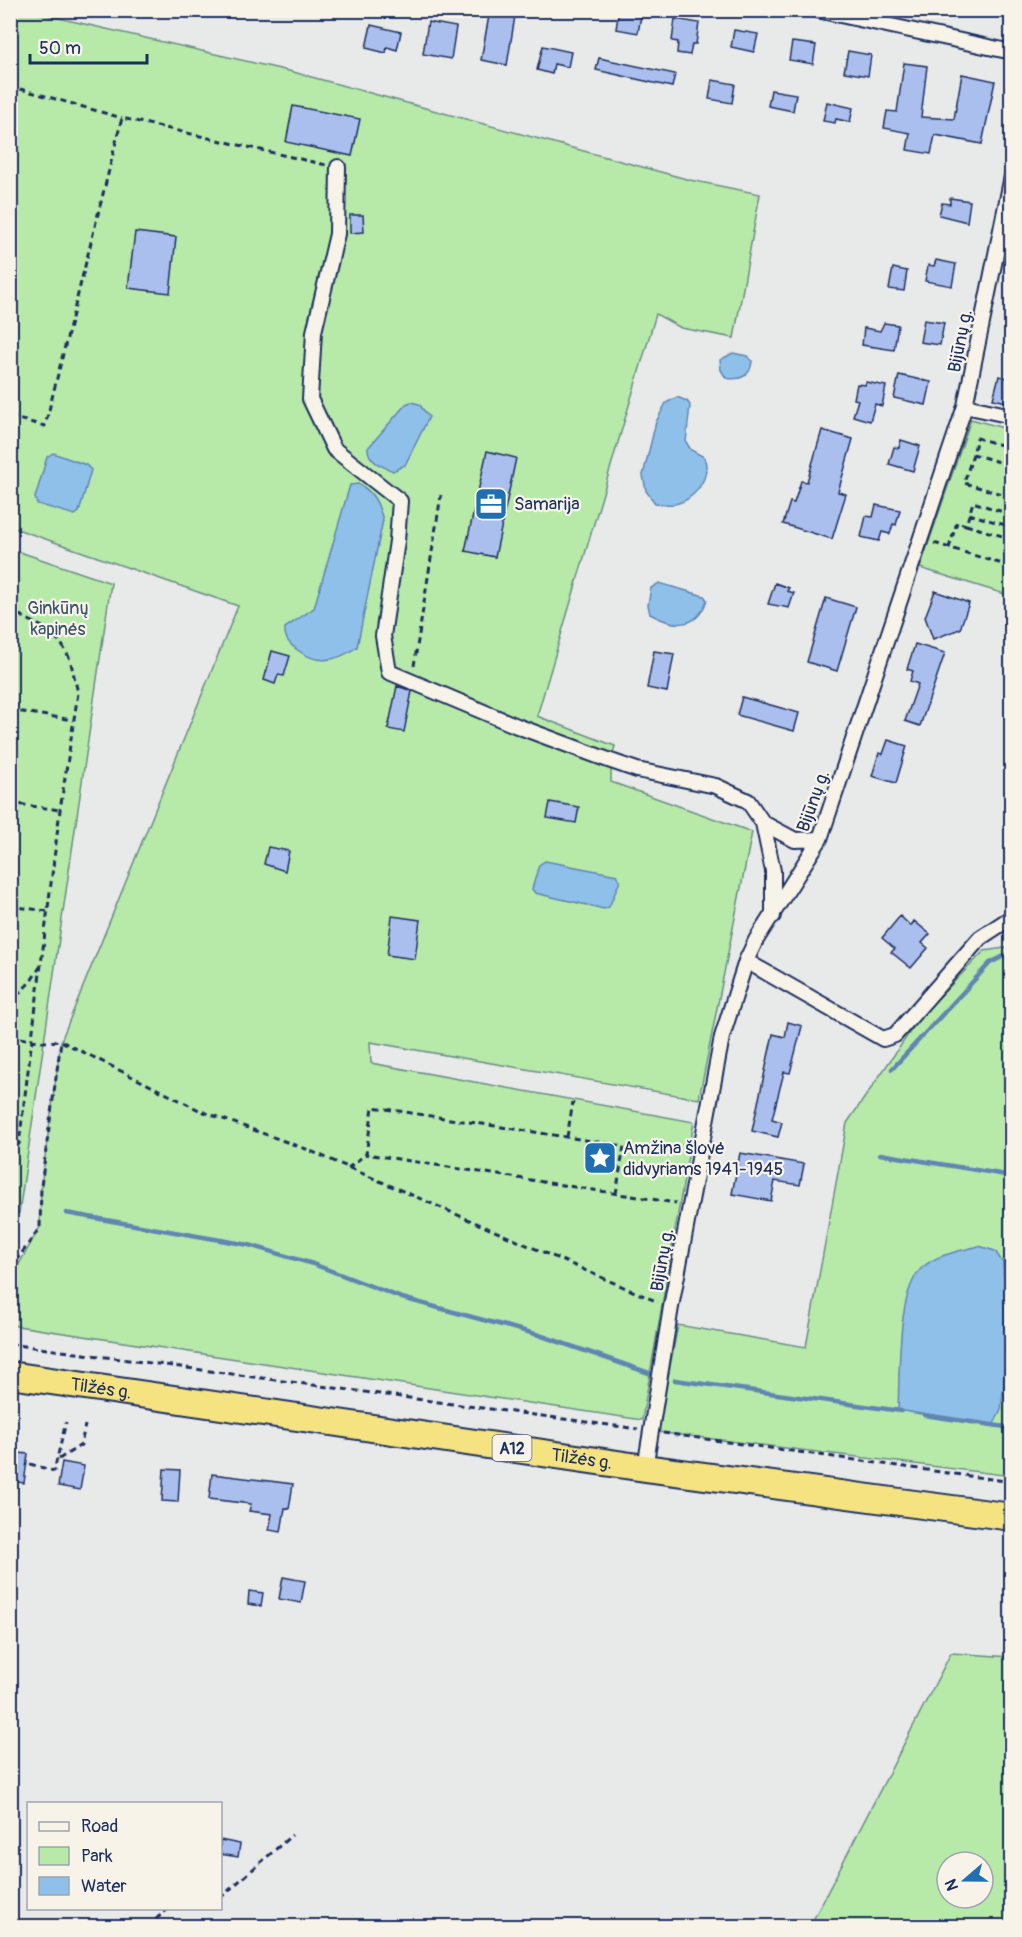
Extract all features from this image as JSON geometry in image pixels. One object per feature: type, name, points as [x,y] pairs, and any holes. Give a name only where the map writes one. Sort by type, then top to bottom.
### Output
[{"type":"highway","name":"Tilžės g.","points":[[10,1375],[645,1468],[1011,1517]]},
{"type":"street","points":[[817,10],[1011,52]]},
{"type":"street","points":[[338,167],[337,234],[314,332],[310,399],[334,449],[400,501],[397,540],[382,636],[389,672],[517,726],[611,761],[637,770],[716,786],[748,801],[763,823],[773,871],[773,916]]},
{"type":"street","name":"Bijūnų g.","points":[[645,1468],[671,1307],[722,1037],[746,961],[820,839],[965,406],[1011,176]]},
{"type":"street","points":[[965,406],[1011,416]]},
{"type":"street","points":[[763,823],[795,840],[820,839]]},
{"type":"street","points":[[746,961],[883,1039],[896,1035],[980,938],[1011,916]]},
{"type":"path","points":[[10,86],[122,118],[338,167]]},
{"type":"path","points":[[10,417],[45,426],[122,118]]},
{"type":"path","points":[[1011,448],[977,438],[964,483],[1011,497]]},
{"type":"path","points":[[973,454],[1011,466]]},
{"type":"path","points":[[411,680],[441,495]]},
{"type":"path","points":[[966,525],[973,502],[1011,515]]},
{"type":"path","points":[[969,514],[1011,527]]},
{"type":"path","points":[[949,548],[957,522],[1011,539]]},
{"type":"path","points":[[921,538],[1011,567]]},
{"type":"path","points":[[10,610],[48,630],[61,643],[70,659],[78,693],[60,810],[19,1144],[10,1133]]},
{"type":"path","points":[[10,710],[74,720]]},
{"type":"path","points":[[10,803],[60,810]]},
{"type":"path","points":[[10,906],[47,911]]},
{"type":"path","points":[[10,1003],[31,981],[40,966]]},
{"type":"path","points":[[10,1036],[43,1042],[61,1041],[201,1111],[306,1149],[671,1307]]},
{"type":"path","points":[[10,1270],[40,1227],[41,1186],[61,1041]]},
{"type":"path","points":[[567,1137],[573,1102]]},
{"type":"path","points":[[348,1168],[366,1154],[374,1107],[624,1146],[616,1194]]},
{"type":"path","points":[[366,1154],[690,1205]]},
{"type":"path","points":[[10,1344],[1011,1482]]},
{"type":"path","points":[[30,1464],[54,1471],[59,1459],[66,1422]]},
{"type":"path","points":[[59,1459],[81,1445],[85,1425]]},
{"type":"path","points":[[222,1896],[292,1835]]},
{"type":"path","points":[[148,1926],[167,1910]]},
{"type":"green space","points":[[11,11],[28,11],[293,72],[690,180],[760,194],[734,338],[681,328],[656,314],[537,716],[615,746],[611,761],[611,782],[752,832],[699,1099],[370,1042],[371,1063],[694,1122],[642,1420],[11,1325],[11,1278],[40,1227],[41,1186],[61,1041],[238,606],[11,527]]},
{"type":"green space","points":[[971,419],[1011,430],[1011,596],[920,568]]},
{"type":"green space","name":"Ginkūnų kapinės","points":[[11,549],[111,583],[19,1213],[10,1211]]},
{"type":"green space","points":[[1011,947],[1011,1476],[657,1432],[678,1325],[806,1347],[847,1123],[921,1016],[984,951]]},
{"type":"green space","points":[[951,1653],[1011,1657],[1011,1926],[810,1926]]},
{"type":"water","points":[[733,353],[747,356],[752,361],[747,374],[736,379],[726,378],[721,370],[720,360]]},
{"type":"water","points":[[677,397],[687,401],[690,405],[686,442],[691,450],[704,457],[706,472],[700,487],[688,498],[674,504],[655,503],[646,491],[643,475],[656,422],[666,403]]},
{"type":"water","points":[[411,402],[419,404],[429,417],[405,465],[393,471],[373,460],[368,448],[406,404]]},
{"type":"water","points":[[53,453],[86,465],[91,470],[79,512],[75,515],[37,504],[35,498],[47,457]]},
{"type":"water","points":[[359,484],[375,499],[383,520],[357,647],[343,656],[321,660],[306,655],[290,644],[285,628],[314,608],[350,485]]},
{"type":"water","points":[[659,583],[704,596],[707,600],[703,610],[697,617],[684,623],[668,622],[650,614],[648,605],[651,588]]},
{"type":"water","points":[[545,861],[617,875],[620,881],[609,907],[604,909],[535,893],[532,889],[539,865]]},
{"type":"water","points":[[979,1246],[995,1251],[1003,1263],[1006,1314],[1004,1384],[1001,1409],[993,1426],[898,1410],[901,1334],[908,1294],[914,1278],[923,1267],[935,1259]]},
{"type":"building","points":[[490,10],[516,10],[507,65],[481,60]]},
{"type":"building","points":[[619,10],[642,10],[638,33],[616,29]]},
{"type":"building","points":[[675,19],[699,23],[696,44],[692,44],[690,55],[677,53],[678,42],[672,41]]},
{"type":"building","points":[[428,22],[456,27],[451,59],[423,54]]},
{"type":"building","points":[[371,25],[401,32],[397,50],[387,47],[386,53],[366,48]]},
{"type":"building","points":[[734,30],[758,34],[754,52],[731,47]]},
{"type":"building","points":[[792,42],[816,45],[813,64],[789,60]]},
{"type":"building","points":[[543,46],[571,52],[568,67],[554,64],[552,74],[537,70]]},
{"type":"building","points":[[848,51],[871,55],[868,76],[844,72]]},
{"type":"building","points":[[599,58],[675,74],[672,87],[596,70]]},
{"type":"building","points":[[904,63],[927,66],[921,117],[954,119],[962,74],[995,81],[982,144],[935,135],[931,154],[907,150],[910,133],[884,128],[887,111],[897,112]]},
{"type":"building","points":[[712,80],[735,84],[732,103],[709,99]]},
{"type":"building","points":[[771,90],[796,94],[793,111],[768,106]]},
{"type":"building","points":[[827,102],[853,108],[850,122],[836,119],[835,123],[823,121]]},
{"type":"building","points":[[293,106],[360,119],[352,156],[286,142]]},
{"type":"building","points":[[950,198],[970,201],[967,222],[939,215],[942,203],[950,204]]},
{"type":"building","points":[[350,215],[363,215],[364,232],[350,233]]},
{"type":"building","points":[[135,232],[176,237],[170,293],[128,288]]},
{"type":"building","points":[[936,260],[956,264],[952,286],[925,281],[928,265],[934,266]]},
{"type":"building","points":[[893,268],[907,271],[904,291],[889,289]]},
{"type":"building","points":[[924,320],[944,323],[940,345],[920,342]]},
{"type":"building","points":[[884,323],[898,325],[894,350],[862,345],[864,328],[880,331]]},
{"type":"building","points":[[899,375],[931,382],[926,405],[894,398]]},
{"type":"building","points":[[999,376],[1011,379],[1011,403],[993,399]]},
{"type":"building","points":[[866,382],[886,386],[882,406],[875,404],[870,421],[853,416],[858,400],[854,399],[857,384],[865,385]]},
{"type":"building","points":[[822,430],[853,439],[838,492],[846,494],[832,539],[783,524],[790,502],[794,503],[801,481],[807,482]]},
{"type":"building","points":[[901,440],[920,446],[913,471],[889,464],[894,447],[899,448]]},
{"type":"building","name":"Samarija","points":[[487,451],[516,458],[495,557],[465,551]]},
{"type":"building","points":[[876,505],[900,510],[896,525],[893,524],[890,534],[882,532],[879,541],[861,537],[866,516],[873,517]]},
{"type":"building","points":[[775,583],[789,588],[787,591],[794,593],[789,608],[768,604]]},
{"type":"building","points":[[935,591],[969,603],[960,629],[933,639],[925,617]]},
{"type":"building","points":[[826,598],[856,607],[837,671],[807,662]]},
{"type":"building","points":[[915,644],[945,653],[920,726],[905,721],[918,684],[910,681],[913,671],[907,669]]},
{"type":"building","points":[[272,651],[290,656],[284,676],[278,675],[275,684],[264,680]]},
{"type":"building","points":[[654,651],[674,654],[667,692],[647,688]]},
{"type":"building","points":[[397,686],[412,691],[404,732],[388,729]]},
{"type":"building","points":[[742,697],[799,713],[794,731],[737,715]]},
{"type":"building","points":[[888,740],[907,746],[896,783],[872,776],[879,753],[883,754]]},
{"type":"building","points":[[550,802],[579,807],[576,823],[547,818]]},
{"type":"building","points":[[268,847],[289,851],[285,871],[264,864]]},
{"type":"building","points":[[392,916],[420,920],[415,959],[387,955]]},
{"type":"building","points":[[900,916],[911,926],[914,921],[930,934],[922,943],[928,948],[911,968],[891,952],[895,949],[882,938]]},
{"type":"building","points":[[788,1022],[802,1026],[790,1073],[784,1072],[772,1119],[782,1122],[778,1137],[752,1131],[773,1034],[785,1037]]},
{"type":"building","points":[[740,1153],[804,1164],[800,1185],[775,1181],[771,1201],[732,1194]]},
{"type":"building","points":[[10,1452],[28,1454],[24,1483],[10,1481]]},
{"type":"building","points":[[62,1462],[84,1466],[80,1490],[58,1486]]},
{"type":"building","points":[[164,1469],[180,1470],[178,1502],[162,1501]]},
{"type":"building","points":[[212,1474],[293,1484],[289,1509],[285,1508],[281,1532],[269,1530],[272,1514],[249,1511],[251,1504],[209,1499]]},
{"type":"building","points":[[283,1577],[305,1581],[301,1603],[279,1599]]},
{"type":"building","points":[[249,1591],[263,1593],[261,1606],[248,1604]]},
{"type":"building","points":[[222,1840],[240,1844],[238,1857],[222,1854]]},
{"type":"waterway","points":[[892,1069],[990,963],[1012,952]]},
{"type":"waterway","points":[[880,1154],[1012,1176]]},
{"type":"waterway","points":[[66,1213],[249,1245],[313,1264],[402,1298],[539,1335],[652,1374]]},
{"type":"waterway","points":[[675,1380],[901,1411]]},
{"type":"waterway","points":[[924,1415],[1012,1428]]},
{"type":"place","name":"Samarija","points":[[491,504]]},
{"type":"place","name":"Amžina šlovė didvyriams 1941-1945","points":[[600,1158]]}]
